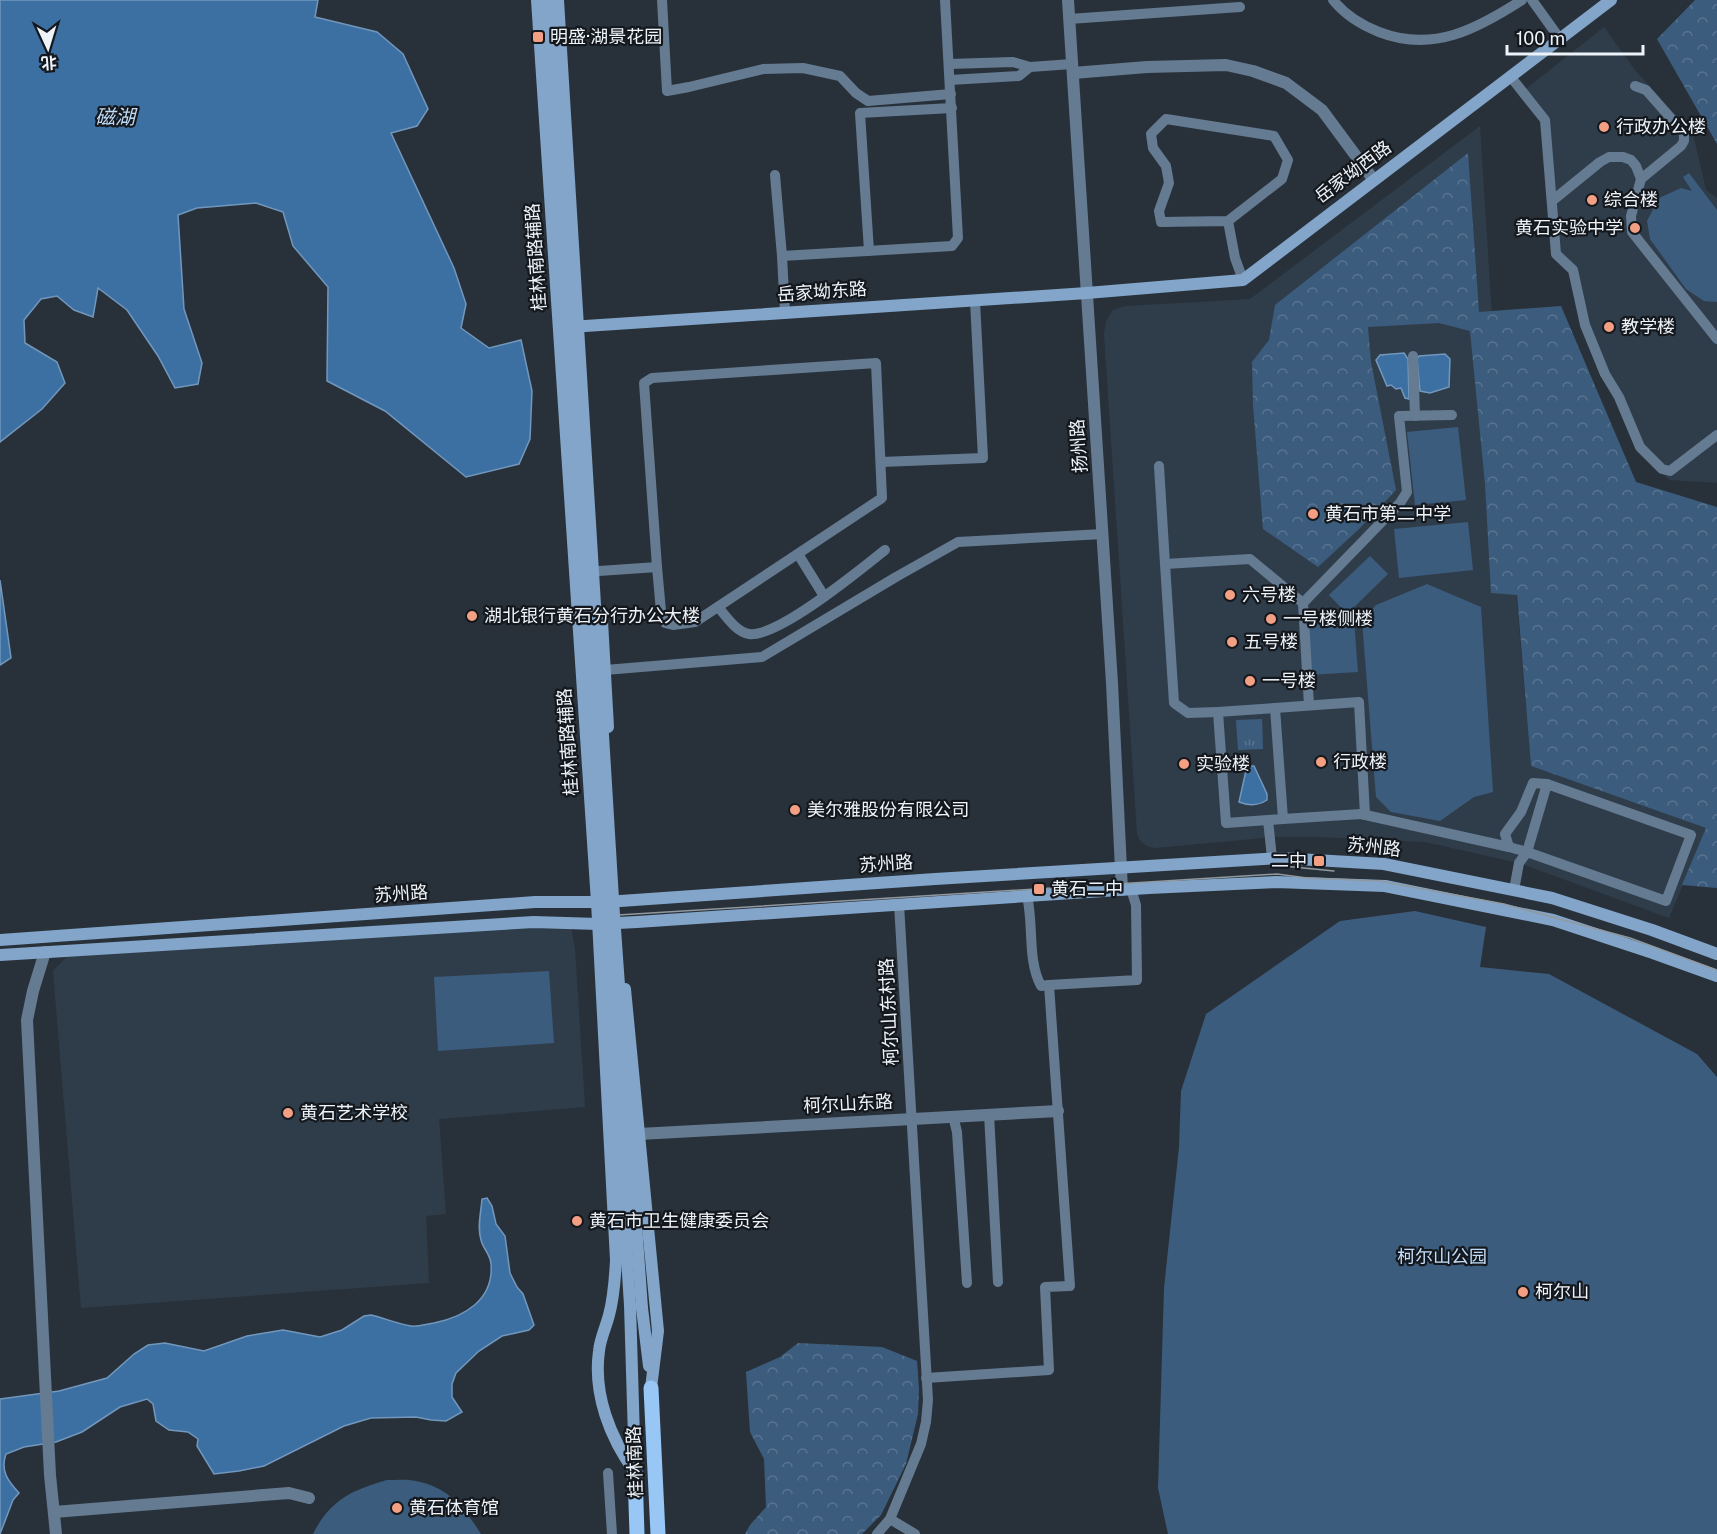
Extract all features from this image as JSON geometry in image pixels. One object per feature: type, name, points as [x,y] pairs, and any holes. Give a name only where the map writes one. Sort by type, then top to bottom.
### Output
[{"type":"main road","name":"桂林南路辅路","points":[[537,0],[597,902],[616,1260],[615,1287],[610,1314],[599,1349],[597,1378],[615,1439],[623,1456],[635,1472]]},
{"type":"main road","points":[[547,0],[636,1307],[651,1388]]},
{"type":"main road","points":[[558,0],[636,1307],[635,1472]]},
{"type":"main road","points":[[564,0],[581,326],[599,571],[619,923],[658,1331],[651,1388]]},
{"type":"main road","name":"岳家坳西路","points":[[1243,280],[1611,0]]},
{"type":"main road","points":[[1088,293],[1243,280]]},
{"type":"main road","name":"岳家坳东路","points":[[560,327],[1088,293]]},
{"type":"main road","name":"苏州路","points":[[0,940],[535,902],[618,901],[1272,858],[1383,864],[1514,891],[1563,902],[1652,930],[1717,954]]},
{"type":"main road","name":"苏州路","points":[[0,955],[522,923],[619,923],[1276,882],[1385,886],[1553,921],[1717,976]]},
{"type":"main road","name":"桂林南路","points":[[651,1388],[658,1534]]},
{"type":"main road","name":"桂林南路","points":[[635,1472],[637,1534]]},
{"type":"street","points":[[662,0],[667,91],[763,69],[803,68],[840,76],[856,93],[868,101],[951,94]]},
{"type":"street","points":[[782,256],[952,246],[958,238],[945,0]]},
{"type":"street","name":"扬州路","points":[[1068,0],[1103,534],[1121,868],[1126,890]]},
{"type":"street","points":[[1333,0],[1360,24],[1390,36],[1414,41],[1468,31],[1522,0]]},
{"type":"street","points":[[1532,0],[1560,39]]},
{"type":"street","points":[[1069,19],[1240,7]]},
{"type":"street","points":[[949,64],[1013,62],[1030,67],[1072,68],[1226,65],[1253,71],[1286,83],[1322,110],[1373,179]]},
{"type":"street","points":[[950,80],[1019,76],[1030,67]]},
{"type":"street","points":[[1510,76],[1545,120],[1556,254],[1573,270],[1585,325],[1605,374],[1619,397],[1641,449],[1662,469],[1670,471],[1717,435]]},
{"type":"street","points":[[1635,86],[1646,90],[1685,137],[1681,146],[1641,179]]},
{"type":"street","points":[[856,93],[860,112],[869,251]]},
{"type":"street","points":[[860,112],[952,108]]},
{"type":"street","points":[[1166,119],[1274,136],[1288,160],[1282,179],[1228,221],[1161,222],[1159,211],[1168,183],[1166,166],[1153,148],[1151,134],[1166,119]]},
{"type":"street","points":[[1552,201],[1609,157],[1623,157],[1631,160],[1640,172],[1641,179],[1631,216],[1632,232],[1717,339]]},
{"type":"street","points":[[775,175],[785,313]]},
{"type":"street","points":[[1228,221],[1243,280]]},
{"type":"street","points":[[881,462],[983,458],[975,301]]},
{"type":"street","points":[[1413,362],[1415,416]]},
{"type":"street","points":[[876,363],[882,498],[798,554],[695,622],[673,625],[665,622],[661,611],[657,567],[644,383],[652,378],[876,363]]},
{"type":"street","points":[[1303,603],[1400,503],[1407,492],[1399,416],[1452,415]]},
{"type":"street","points":[[1159,466],[1174,703],[1188,713],[1359,702],[1365,814]]},
{"type":"street","points":[[605,670],[762,657],[958,542],[1103,534]]},
{"type":"street","points":[[718,607],[735,626],[748,634],[762,633],[788,621],[885,550]]},
{"type":"street","points":[[798,554],[824,596]]},
{"type":"street","points":[[1165,564],[1250,559],[1303,603],[1309,705]]},
{"type":"street","points":[[599,571],[657,567]]},
{"type":"street","points":[[1275,708],[1283,819]]},
{"type":"street","points":[[1218,712],[1226,823],[1365,814],[1527,852],[1666,901],[1691,835],[1547,784],[1533,783],[1521,812],[1505,834],[1509,847]]},
{"type":"street","points":[[1514,891],[1519,862],[1527,852],[1547,784]]},
{"type":"street","points":[[1268,820],[1272,858]]},
{"type":"street","points":[[1027,896],[1034,974],[1041,986],[1049,986],[1137,980],[1136,905],[1126,890]]},
{"type":"street","name":"柯尔山东村路","points":[[877,1534],[890,1519],[923,1435],[927,1411],[899,904]]},
{"type":"street","points":[[45,952],[27,1020],[50,1475],[56,1534]]},
{"type":"street","points":[[926,1378],[1049,1370],[1045,1287],[1070,1286],[1049,986]]},
{"type":"street","name":"柯尔山东路","points":[[639,1134],[1058,1111]]},
{"type":"street","points":[[989,1114],[998,1282]]},
{"type":"street","points":[[953,1116],[957,1132],[967,1283]]},
{"type":"street","points":[[608,1473],[612,1534]]},
{"type":"street","points":[[54,1512],[290,1493],[309,1498]]},
{"type":"street","points":[[890,1519],[915,1534]]},
{"type":"shaded area","name":"黄石实验中学","points":[[1604,27],[1635,70],[1693,134],[1706,190],[1717,198],[1717,483],[1670,480],[1638,453],[1582,328],[1568,271],[1555,258],[1543,122],[1521,93]]},
{"type":"shaded area","name":"黄石市第二中学","points":[[1480,126],[1491,301],[1531,766],[1707,828],[1669,918],[1519,863],[1425,842],[1276,837],[1155,848],[1140,841],[1137,833],[1104,334],[1106,321],[1113,310],[1125,306],[1250,299]]},
{"type":"shaded area","name":"黄石艺术学校","points":[[571,927],[575,948],[585,1107],[439,1119],[446,1214],[426,1216],[429,1283],[81,1308],[53,971],[70,953],[433,929]]},
{"type":"green space","points":[[1695,0],[1717,0],[1717,144],[1657,39]]},
{"type":"green space","points":[[1468,153],[1479,312],[1561,306],[1636,482],[1717,507],[1717,888],[1682,885],[1706,828],[1531,766],[1517,595],[1491,593],[1485,484],[1470,331],[1439,323],[1368,327],[1371,362],[1396,490],[1318,567],[1263,529],[1253,405],[1252,362],[1269,340],[1275,305]]},
{"type":"green space","points":[[1689,173],[1717,210],[1717,302],[1704,301],[1686,289],[1650,239],[1647,221],[1659,198],[1681,188],[1692,191],[1683,177]]},
{"type":"green space","points":[[1458,427],[1466,500],[1415,505],[1407,432]]},
{"type":"green space","points":[[1468,522],[1473,570],[1399,578],[1394,529]]},
{"type":"green space","points":[[1370,556],[1388,574],[1347,614],[1329,595]]},
{"type":"green space","points":[[1427,584],[1481,607],[1493,792],[1474,797],[1440,821],[1391,812],[1376,797],[1362,621],[1376,605]]},
{"type":"green space","points":[[1354,620],[1358,672],[1309,675],[1306,623]]},
{"type":"green space","points":[[1262,719],[1263,749],[1238,750],[1236,720]]},
{"type":"green space","name":"柯尔山公园","points":[[1415,911],[1486,927],[1480,967],[1549,974],[1697,1054],[1717,1077],[1717,1534],[1168,1534],[1158,1488],[1164,1288],[1179,1147],[1181,1091],[1206,1014],[1340,921]]},
{"type":"green space","points":[[549,971],[554,1043],[438,1051],[434,977]]},
{"type":"green space","points":[[798,1343],[882,1347],[917,1361],[918,1414],[906,1464],[881,1515],[862,1534],[745,1534],[766,1507],[764,1459],[750,1432],[746,1372],[780,1357]]},
{"type":"green space","name":"黄石体育馆","points":[[387,1480],[413,1480],[437,1488],[462,1507],[481,1534],[313,1534],[327,1513],[343,1498]]},
{"type":"water","name":"磁湖","points":[[0,0],[318,0],[315,17],[377,32],[403,54],[428,109],[417,126],[391,133],[454,268],[466,304],[461,328],[489,348],[521,340],[532,391],[530,439],[519,464],[466,477],[385,411],[327,381],[328,287],[293,246],[283,212],[256,203],[197,208],[178,215],[184,309],[202,363],[198,384],[175,388],[158,356],[127,310],[98,288],[93,317],[74,310],[57,296],[41,299],[24,320],[25,343],[57,362],[65,383],[42,409],[0,442]]},
{"type":"water","points":[[1404,353],[1408,359],[1409,399],[1405,398],[1401,388],[1387,386],[1376,360],[1380,355]]},
{"type":"water","points":[[1445,354],[1450,359],[1449,387],[1430,393],[1420,391],[1417,359],[1419,356]]},
{"type":"water","points":[[0,580],[11,658],[0,665]]},
{"type":"water","points":[[1247,766],[1254,766],[1267,794],[1267,800],[1250,805],[1239,802]]},
{"type":"water","points":[[487,1198],[492,1206],[496,1224],[505,1236],[510,1273],[523,1294],[534,1325],[529,1330],[502,1336],[479,1351],[456,1373],[452,1384],[452,1397],[462,1412],[446,1421],[416,1417],[371,1418],[344,1426],[264,1466],[214,1474],[197,1446],[198,1439],[188,1432],[169,1430],[156,1421],[153,1404],[147,1399],[120,1407],[82,1432],[56,1442],[24,1447],[6,1454],[4,1466],[6,1475],[19,1493],[13,1500],[0,1534],[0,1399],[59,1391],[107,1378],[148,1345],[165,1343],[204,1351],[247,1336],[283,1330],[320,1337],[342,1330],[364,1316],[371,1315],[414,1326],[456,1316],[475,1305],[488,1288],[491,1277],[490,1260],[479,1230],[482,1199]]},
{"type":"tram line","points":[[549,0],[605,893],[606,906],[610,913],[618,915],[1277,874],[1307,878],[1380,881],[1504,904],[1630,938],[1717,970]]},
{"type":"tram line","points":[[1283,866],[1334,871]]},
{"type":"place","name":"明盛·湖景花园","points":[[538,37]]},
{"type":"place","name":"行政办公楼","points":[[1604,127]]},
{"type":"place","name":"综合楼","points":[[1592,200]]},
{"type":"place","name":"黄石实验中学","points":[[1635,228]]},
{"type":"place","name":"教学楼","points":[[1609,327]]},
{"type":"place","name":"黄石市第二中学","points":[[1313,514]]},
{"type":"place","name":"六号楼","points":[[1230,595]]},
{"type":"place","name":"湖北银行黄石分行办公大楼","points":[[472,616]]},
{"type":"place","name":"一号楼侧楼","points":[[1271,619]]},
{"type":"place","name":"五号楼","points":[[1232,642]]},
{"type":"place","name":"一号楼","points":[[1250,681]]},
{"type":"place","name":"行政楼","points":[[1321,762]]},
{"type":"place","name":"实验楼","points":[[1184,764]]},
{"type":"place","name":"美尔雅股份有限公司","points":[[795,810]]},
{"type":"place","name":"二中","points":[[1319,861]]},
{"type":"place","name":"黄石二中","points":[[1039,889]]},
{"type":"place","name":"黄石艺术学校","points":[[288,1113]]},
{"type":"place","name":"黄石市卫生健康委员会","points":[[577,1221]]},
{"type":"place","name":"柯尔山","points":[[1523,1292]]},
{"type":"place","name":"黄石体育馆","points":[[397,1508]]}]
